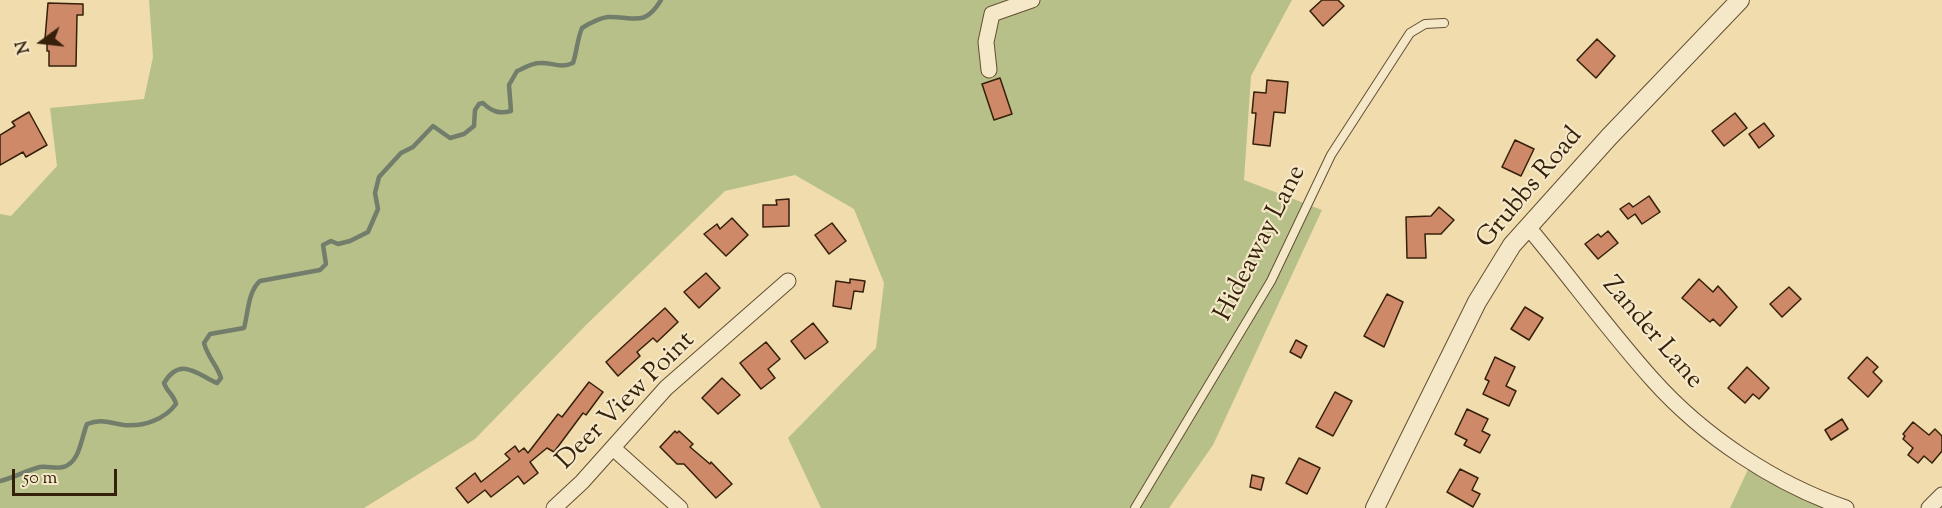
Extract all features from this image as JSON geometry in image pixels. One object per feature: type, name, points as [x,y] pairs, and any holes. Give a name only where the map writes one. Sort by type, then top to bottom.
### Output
[{"type":"street","points":[[989,70],[986,42],[992,14],[1032,0]]},
{"type":"street","name":"Grubbs Road","points":[[1375,508],[1477,302],[1512,245],[1609,137],[1740,0]]},
{"type":"street","name":"Zander Lane","points":[[1528,227],[1622,345],[1689,415],[1752,461],[1794,485],[1846,508]]},
{"type":"street","name":"Deer View Point","points":[[554,508],[666,388],[788,281]]},
{"type":"street","points":[[613,447],[680,508]]},
{"type":"street","points":[[1929,508],[1942,495]]},
{"type":"lane","name":"Hideaway Lane","points":[[1135,508],[1271,281],[1331,155],[1410,33],[1425,24],[1444,22]]},
{"type":"green space","points":[[149,0],[1292,0],[1251,76],[1244,180],[1322,210],[1213,445],[1169,508],[821,508],[788,438],[876,348],[884,283],[854,209],[795,175],[725,191],[586,325],[475,439],[364,508],[0,508],[0,214],[11,216],[57,166],[50,108],[144,99],[153,57]]},
{"type":"green space","points":[[1752,461],[1846,508],[1730,508]]},
{"type":"building","points":[[1322,0],[1338,0],[1344,6],[1323,26],[1310,11]]},
{"type":"building","points":[[48,3],[83,4],[83,15],[77,15],[76,66],[49,66],[49,51],[47,51],[47,39],[45,39]]},
{"type":"building","points":[[1597,39],[1615,56],[1596,78],[1577,60]]},
{"type":"building","points":[[1000,78],[1012,114],[994,120],[982,84]]},
{"type":"building","points":[[1267,80],[1288,82],[1285,113],[1274,112],[1270,146],[1253,144],[1256,113],[1252,113],[1254,92],[1266,93]]},
{"type":"building","points":[[29,112],[47,145],[26,157],[23,152],[0,165],[0,135],[15,126],[12,122]]},
{"type":"building","points":[[1735,113],[1747,128],[1724,146],[1712,131]]},
{"type":"building","points":[[1764,123],[1774,136],[1759,148],[1749,134]]},
{"type":"building","points":[[1515,140],[1534,149],[1521,176],[1502,167]]},
{"type":"building","points":[[1649,196],[1660,212],[1642,224],[1635,214],[1628,219],[1620,209],[1629,203],[1633,207]]},
{"type":"building","points":[[789,199],[789,226],[763,227],[763,205],[777,205],[776,200]]},
{"type":"building","points":[[1439,207],[1454,220],[1441,234],[1425,234],[1426,258],[1407,258],[1406,217],[1431,216]]},
{"type":"building","points":[[732,218],[748,235],[726,256],[704,234],[717,224],[720,229]]},
{"type":"building","points":[[832,223],[846,241],[829,254],[815,235]]},
{"type":"building","points":[[1608,231],[1618,243],[1598,259],[1585,244],[1598,234],[1601,237]]},
{"type":"building","points":[[706,273],[720,288],[699,308],[684,292]]},
{"type":"building","points":[[850,279],[865,281],[863,292],[854,291],[851,309],[833,306],[836,281],[850,283]]},
{"type":"building","points":[[1699,279],[1713,292],[1718,286],[1737,307],[1720,326],[1713,319],[1710,322],[1682,298]]},
{"type":"building","points":[[1789,287],[1801,299],[1782,317],[1770,304]]},
{"type":"building","points":[[1387,294],[1403,302],[1384,347],[1364,336]]},
{"type":"building","points":[[1525,307],[1543,318],[1529,340],[1511,329]]},
{"type":"building","points":[[665,308],[678,322],[657,342],[653,338],[637,352],[640,356],[618,376],[606,362]]},
{"type":"building","points":[[813,323],[828,342],[805,359],[791,341]]},
{"type":"building","points":[[1296,340],[1307,346],[1301,358],[1290,352]]},
{"type":"building","points":[[766,342],[780,359],[768,369],[775,378],[761,389],[740,363]]},
{"type":"building","points":[[1495,357],[1515,367],[1506,386],[1516,391],[1509,406],[1483,394],[1489,381],[1485,379]]},
{"type":"building","points":[[1867,357],[1878,367],[1873,372],[1882,381],[1868,397],[1848,378]]},
{"type":"building","points":[[1747,367],[1769,388],[1759,399],[1753,394],[1745,403],[1728,388]]},
{"type":"building","points":[[722,378],[740,395],[718,414],[702,398]]},
{"type":"building","points":[[589,382],[603,392],[586,415],[583,413],[554,452],[547,448],[530,462],[538,473],[524,484],[518,476],[491,497],[485,490],[468,503],[456,488],[475,473],[481,482],[510,459],[505,454],[515,446],[519,452],[524,448],[528,453],[558,414],[562,417]]},
{"type":"building","points":[[1335,392],[1352,401],[1333,436],[1316,427]]},
{"type":"building","points":[[1467,409],[1488,419],[1482,431],[1490,435],[1480,453],[1464,445],[1467,440],[1455,434]]},
{"type":"building","points":[[1842,419],[1848,429],[1831,440],[1825,430]]},
{"type":"building","points":[[1913,422],[1929,435],[1935,429],[1942,436],[1942,451],[1932,463],[1924,456],[1918,463],[1908,455],[1913,448],[1903,439],[1905,436],[1903,434]]},
{"type":"building","points":[[675,431],[677,433],[679,431],[693,444],[690,447],[710,464],[711,462],[732,484],[716,498],[684,464],[677,464],[660,447]]},
{"type":"building","points":[[1299,458],[1320,468],[1307,494],[1286,483]]},
{"type":"building","points":[[1460,469],[1478,478],[1472,490],[1480,494],[1473,507],[1447,492]]},
{"type":"building","points":[[1252,475],[1264,478],[1261,490],[1250,487]]},
{"type":"waterway","points":[[0,481],[40,467],[60,468],[69,465],[79,449],[87,424],[92,422],[139,425],[160,418],[176,404],[164,383],[176,370],[196,372],[217,383],[221,378],[204,343],[210,334],[244,328],[253,291],[260,281],[320,270],[326,264],[323,245],[331,241],[338,244],[350,241],[368,232],[378,209],[375,193],[379,177],[401,153],[413,147],[433,126],[450,138],[464,134],[474,126],[475,110],[479,104],[483,103],[496,112],[511,111],[509,85],[517,71],[537,63],[560,65],[573,63],[582,28],[605,18],[638,19],[644,17],[655,9],[661,0]]}]
